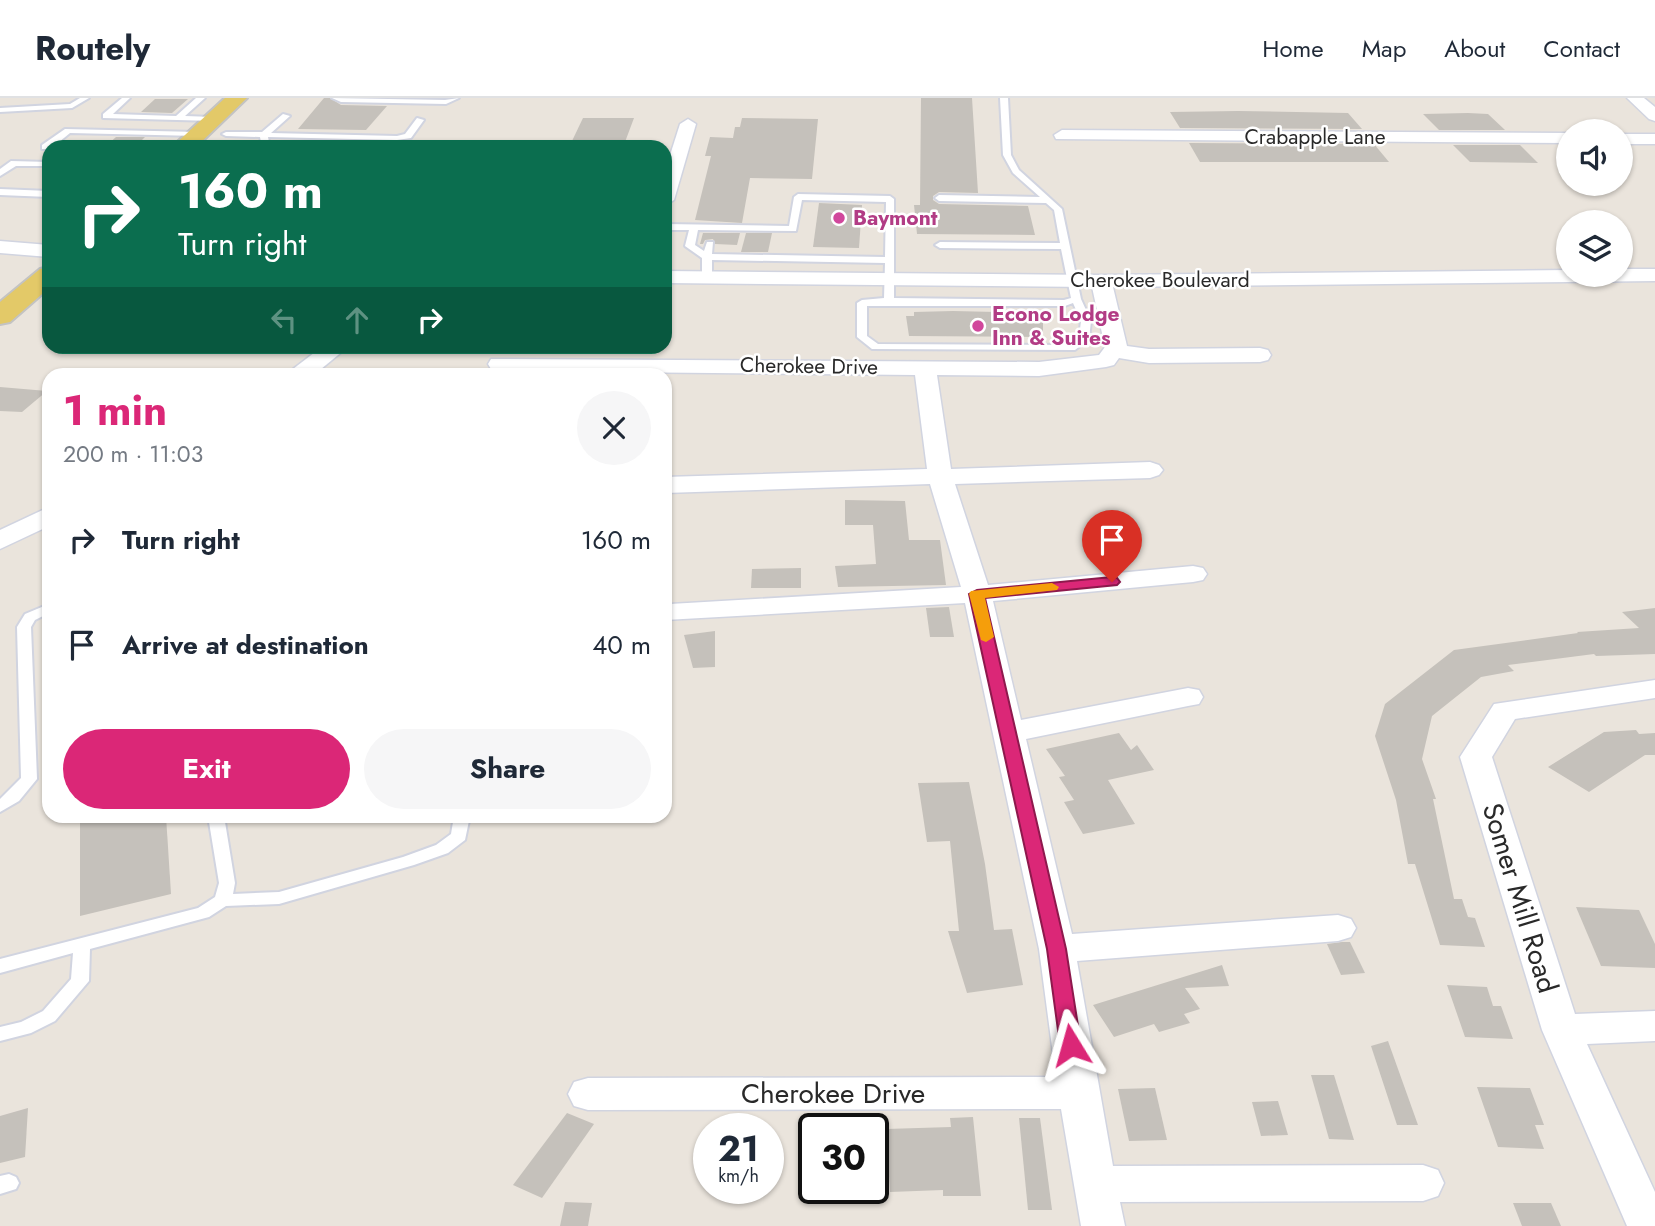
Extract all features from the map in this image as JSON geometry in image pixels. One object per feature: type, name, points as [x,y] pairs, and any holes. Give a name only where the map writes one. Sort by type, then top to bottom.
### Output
[{"type":"main road","points":[[206,136],[247,101]]},
{"type":"main road","points":[[3,304],[42,259]]},
{"type":"main road","points":[[3,304],[42,279]]},
{"type":"main road","points":[[3,304],[42,291]]},
{"type":"street","points":[[1635,98],[1655,116]]},
{"type":"street","points":[[672,169],[688,124]]},
{"type":"street","name":"Crabapple Lane","points":[[1062,135],[1556,138]]},
{"type":"street","points":[[1633,139],[1655,139]]},
{"type":"street","points":[[0,247],[42,250]]},
{"type":"street","name":"Cherokee Boulevard","points":[[672,277],[890,270],[1074,289],[1101,281],[1655,275]]},
{"type":"street","points":[[1101,281],[1116,348],[1114,351],[1149,356],[1261,355]]},
{"type":"street","name":"Cherokee Drive","points":[[499,364],[1016,369],[1076,366],[1106,360],[1114,351]]},
{"type":"street","points":[[309,368],[327,354]]},
{"type":"street","points":[[925,368],[940,476],[977,594],[1057,949],[1078,1093],[1103,1226]]},
{"type":"street","points":[[672,485],[1150,470]]},
{"type":"street","points":[[0,541],[42,519]]},
{"type":"street","points":[[672,614],[977,594],[1193,574]]},
{"type":"street","name":"Somer Mill Road","points":[[1649,1226],[1561,1030],[1476,757],[1505,711],[1655,689]]},
{"type":"street","points":[[1008,733],[1188,697]]},
{"type":"street","points":[[1057,949],[1338,928]]},
{"type":"street","points":[[1561,1030],[1655,1026]]},
{"type":"street","name":"Cherokee Drive","points":[[588,1094],[1078,1093]]},
{"type":"street","points":[[1096,1184],[1423,1183]]},
{"type":"lane","points":[[0,110],[72,106],[85,98]]},
{"type":"lane","points":[[126,98],[106,116],[177,119],[206,136]]},
{"type":"lane","points":[[177,119],[201,98]]},
{"type":"lane","points":[[336,98],[446,102],[455,98]]},
{"type":"lane","points":[[1004,98],[1007,155],[1016,171],[1058,209],[1074,289],[1086,321],[1084,339],[1071,348],[876,347],[862,337],[862,303],[1065,303],[1074,289]]},
{"type":"lane","points":[[264,135],[286,116]]},
{"type":"lane","points":[[55,140],[68,131],[397,138],[408,136],[420,120]]},
{"type":"lane","points":[[264,135],[265,140]]},
{"type":"lane","points":[[0,173],[14,163],[42,164]]},
{"type":"lane","points":[[0,192],[42,194]]},
{"type":"lane","points":[[672,227],[694,227],[712,236],[793,229],[797,197],[890,199],[889,301]]},
{"type":"lane","points":[[939,198],[1047,200]]},
{"type":"lane","points":[[694,227],[690,246],[707,257],[890,270]]},
{"type":"lane","points":[[707,278],[707,257],[712,236]]},
{"type":"lane","points":[[940,245],[1065,246]]},
{"type":"lane","points":[[0,807],[14,797],[29,779],[24,627],[30,617],[42,611]]},
{"type":"lane","points":[[217,823],[227,883],[223,900]]},
{"type":"lane","points":[[0,966],[203,913],[223,900],[279,898],[408,861],[442,849],[459,836],[461,823]]},
{"type":"lane","points":[[0,1034],[25,1028],[49,1016],[80,981],[82,944]]},
{"type":"building","points":[[324,98],[330,98],[341,105],[387,106],[366,130],[298,129]]},
{"type":"building","points":[[921,98],[972,98],[978,193],[939,192],[933,196],[933,200],[939,204],[1028,206],[1035,235],[917,234],[914,205],[920,205]]},
{"type":"building","points":[[155,99],[188,99],[172,113],[141,112]]},
{"type":"building","points":[[1170,112],[1348,113],[1362,129],[1180,128]]},
{"type":"building","points":[[1423,114],[1488,114],[1505,130],[1439,130]]},
{"type":"building","points":[[583,118],[634,118],[626,140],[572,140]]},
{"type":"building","points":[[742,118],[818,119],[812,179],[750,178],[742,223],[695,220],[711,156],[705,156],[710,137],[733,138],[735,127],[740,127]]},
{"type":"building","points":[[116,137],[145,137],[142,140],[113,140]]},
{"type":"building","points":[[1189,143],[1374,144],[1389,162],[1200,162]]},
{"type":"building","points":[[1453,145],[1520,145],[1538,163],[1470,162]]},
{"type":"building","points":[[819,203],[862,205],[859,248],[813,247]]},
{"type":"building","points":[[703,233],[740,233],[737,245],[715,244],[713,239],[700,244]]},
{"type":"building","points":[[746,233],[772,233],[768,252],[741,252]]},
{"type":"building","name":"Econo Lodge Inn & Suites","points":[[914,312],[1040,313],[1040,317],[1043,317],[1043,337],[909,336],[906,316],[914,316]]},
{"type":"building","points":[[0,387],[42,391],[42,395],[22,412],[0,411]]},
{"type":"building","points":[[845,500],[905,501],[909,540],[940,540],[946,585],[838,587],[835,566],[876,564],[873,525],[845,525]]},
{"type":"building","points":[[801,568],[801,588],[751,588],[752,569]]},
{"type":"building","points":[[949,607],[954,637],[930,637],[926,608]]},
{"type":"building","points":[[1655,608],[1655,654],[1594,654],[1508,665],[1514,671],[1481,677],[1432,716],[1422,759],[1436,799],[1433,799],[1454,899],[1462,899],[1468,917],[1475,918],[1485,947],[1440,945],[1415,864],[1408,864],[1396,800],[1375,736],[1385,704],[1454,650],[1577,632],[1639,628],[1622,612]]},
{"type":"building","points":[[715,631],[715,667],[693,668],[684,635]]},
{"type":"building","points":[[1636,730],[1639,734],[1655,733],[1655,755],[1645,755],[1589,792],[1548,767],[1604,732]]},
{"type":"building","points":[[1119,733],[1131,750],[1137,745],[1154,770],[1108,780],[1135,824],[1083,834],[1064,802],[1074,800],[1059,777],[1065,776],[1046,749]]},
{"type":"building","points":[[969,782],[985,864],[994,930],[1012,929],[1023,985],[967,993],[948,931],[959,931],[950,841],[927,842],[918,783]]},
{"type":"building","points":[[80,823],[166,823],[171,894],[80,916]]},
{"type":"building","points":[[1576,907],[1639,910],[1655,944],[1655,968],[1601,966]]},
{"type":"building","points":[[1350,942],[1365,973],[1341,975],[1327,944]]},
{"type":"building","points":[[1222,965],[1229,986],[1185,988],[1200,1009],[1184,1014],[1190,1023],[1159,1032],[1154,1024],[1114,1037],[1093,1005]]},
{"type":"building","points":[[1447,985],[1487,987],[1493,1006],[1501,1006],[1513,1039],[1465,1037]]},
{"type":"building","points":[[1388,1041],[1418,1125],[1397,1125],[1371,1046]]},
{"type":"building","points":[[1311,1075],[1334,1075],[1354,1140],[1329,1139]]},
{"type":"building","points":[[1477,1087],[1530,1088],[1544,1125],[1535,1125],[1544,1149],[1498,1147]]},
{"type":"building","points":[[1155,1088],[1167,1140],[1129,1141],[1118,1089]]},
{"type":"building","points":[[1278,1101],[1288,1135],[1261,1136],[1252,1102]]},
{"type":"building","points":[[28,1108],[25,1157],[0,1163],[0,1116]]},
{"type":"building","points":[[567,1113],[594,1124],[542,1198],[513,1185]]},
{"type":"building","points":[[973,1117],[981,1196],[943,1196],[943,1190],[890,1192],[889,1129],[951,1127],[950,1118]]},
{"type":"building","points":[[1019,1118],[1040,1118],[1052,1210],[1028,1210]]},
{"type":"building","points":[[565,1202],[592,1203],[588,1226],[560,1226]]},
{"type":"building","points":[[1513,1203],[1551,1203],[1561,1226],[1522,1226]]},
{"type":"slow traffic","points":[[986,637],[977,594],[1052,587]]},
{"type":"place","name":"Baymont","points":[[839,218]]},
{"type":"place","name":"Econo Lodge Inn & Suites","points":[[978,326]]},
{"type":"route","points":[[1071,1045],[1057,949],[977,594],[1112,582]]}]
